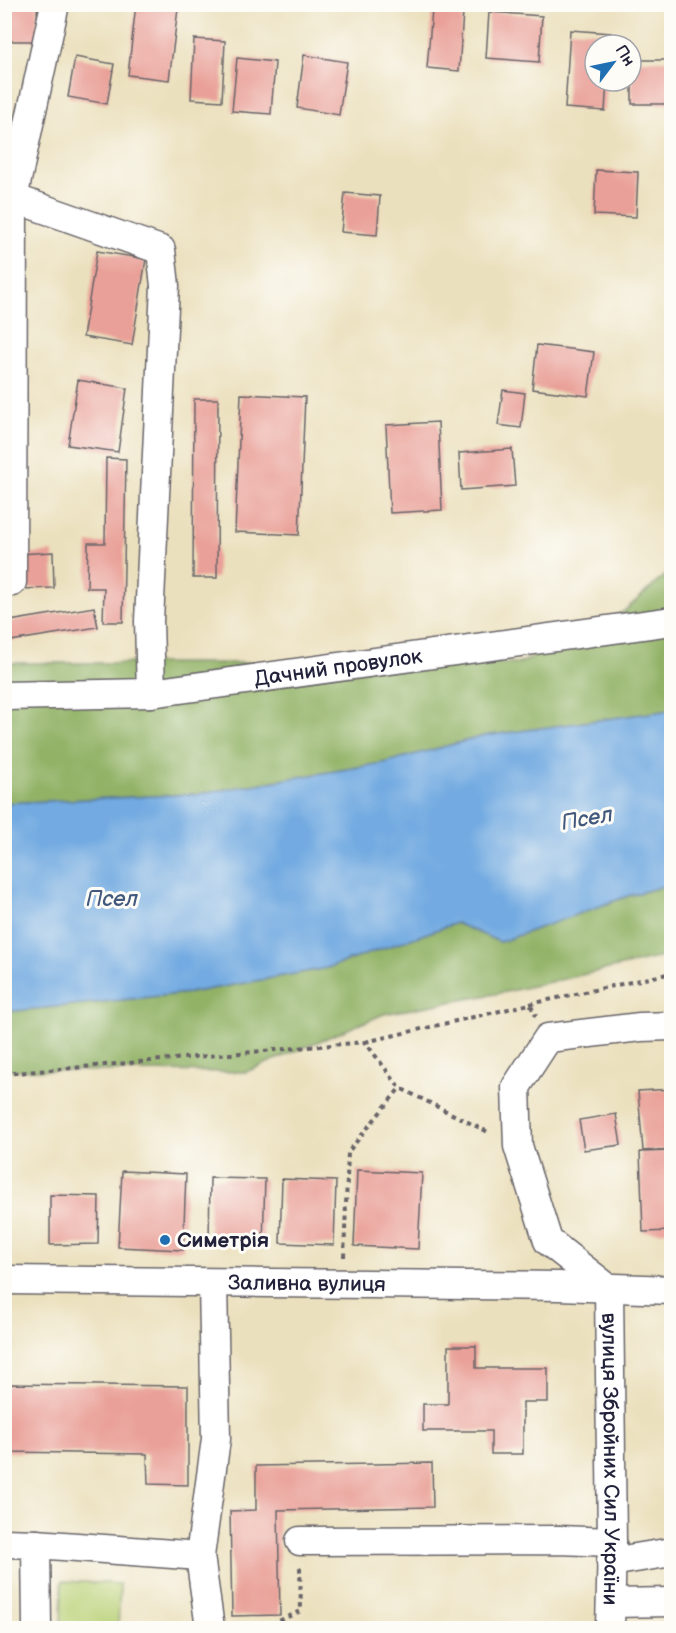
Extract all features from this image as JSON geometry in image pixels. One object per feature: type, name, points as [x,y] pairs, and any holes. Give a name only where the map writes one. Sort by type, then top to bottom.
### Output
[{"type":"street","points":[[12,582],[13,198],[55,4]]},
{"type":"street","points":[[13,198],[161,250],[165,286],[149,621],[151,693]]},
{"type":"street","name":"Дачний провулок","points":[[4,696],[151,693],[672,621]]},
{"type":"street","points":[[609,1289],[548,1241],[518,1146],[516,1087],[548,1038],[640,1026],[672,1026]]},
{"type":"street","name":"Заливна вулиця","points":[[4,1280],[559,1286],[672,1290]]},
{"type":"street","points":[[210,1629],[200,1556],[216,1439],[213,1283]]},
{"type":"street","name":"вулиця Збройних Сил України","points":[[609,1289],[612,1552],[610,1616]]},
{"type":"street","points":[[300,1541],[559,1540],[612,1552],[672,1552]]},
{"type":"street","points":[[4,1543],[200,1556]]},
{"type":"street","points":[[36,1544],[37,1629]]},
{"type":"street","points":[[610,1616],[672,1602]]},
{"type":"path","points":[[4,1074],[365,1042],[672,973]]},
{"type":"path","points":[[530,1004],[548,1038]]},
{"type":"path","points":[[365,1042],[400,1088],[518,1146]]},
{"type":"path","points":[[345,1244],[348,1152],[400,1088]]},
{"type":"path","points":[[263,1629],[302,1611],[300,1541]]},
{"type":"green space","points":[[671,570],[671,710],[484,736],[383,763],[198,794],[5,803],[4,663],[521,663],[623,612]]},
{"type":"green space","points":[[671,884],[671,955],[506,992],[384,1014],[246,1072],[5,1070],[5,1012],[189,993],[327,968],[456,923],[500,942],[628,896]]},
{"type":"green space","points":[[62,1581],[120,1584],[118,1628],[61,1628]]},
{"type":"water","name":"Псел","points":[[671,710],[671,884],[628,896],[500,942],[456,923],[327,968],[189,993],[5,1012],[5,803],[198,794],[383,763],[484,736]]},
{"type":"building","points":[[4,4],[37,4],[38,41],[4,41]]},
{"type":"building","points":[[136,4],[178,9],[169,80],[128,75]]},
{"type":"building","points":[[432,10],[463,12],[459,71],[427,68]]},
{"type":"building","points":[[489,12],[542,16],[539,62],[486,58]]},
{"type":"building","points":[[570,30],[611,33],[583,33],[583,93],[606,93],[605,111],[565,108]]},
{"type":"building","points":[[194,39],[225,41],[222,101],[191,99]]},
{"type":"building","points":[[304,55],[347,62],[339,115],[297,108]]},
{"type":"building","points":[[75,57],[114,64],[107,104],[68,97]]},
{"type":"building","points":[[237,58],[275,62],[271,114],[232,111]]},
{"type":"building","points":[[643,60],[672,60],[672,104],[632,104],[632,93],[643,93]]},
{"type":"building","points":[[596,170],[638,172],[636,217],[594,215]]},
{"type":"building","points":[[345,193],[380,196],[377,235],[341,232]]},
{"type":"building","points":[[97,251],[146,259],[132,345],[83,337]]},
{"type":"building","points":[[537,345],[594,352],[588,396],[532,389]]},
{"type":"building","points":[[78,380],[127,388],[118,452],[68,445]]},
{"type":"building","points":[[503,390],[525,393],[521,428],[498,425]]},
{"type":"building","points":[[241,394],[305,397],[299,535],[235,532]]},
{"type":"building","points":[[194,399],[218,399],[217,578],[193,578]]},
{"type":"building","points":[[438,422],[442,510],[390,513],[386,425]]},
{"type":"building","points":[[512,449],[515,486],[461,490],[459,453]]},
{"type":"building","points":[[106,458],[126,459],[123,622],[103,622],[104,588],[87,588],[88,543],[105,543]]},
{"type":"building","points":[[53,552],[54,588],[20,589],[19,554]]},
{"type":"building","points":[[94,607],[98,627],[4,642],[4,622]]},
{"type":"building","points":[[672,1089],[672,1149],[643,1151],[638,1091]]},
{"type":"building","points":[[616,1114],[621,1145],[584,1150],[579,1120]]},
{"type":"building","points":[[672,1151],[672,1231],[643,1232],[640,1152]]},
{"type":"building","points":[[357,1170],[422,1173],[418,1249],[354,1246]]},
{"type":"building","points":[[122,1171],[186,1174],[183,1250],[118,1247]]},
{"type":"building","points":[[210,1178],[265,1179],[263,1243],[209,1242]]},
{"type":"building","points":[[282,1179],[336,1181],[334,1245],[280,1243]]},
{"type":"building","points":[[50,1195],[99,1196],[98,1244],[50,1245]]},
{"type":"building","points":[[448,1346],[476,1346],[476,1368],[548,1368],[548,1402],[523,1402],[523,1454],[491,1454],[491,1431],[423,1431],[423,1404],[448,1404]]},
{"type":"building","points":[[4,1384],[188,1386],[188,1485],[148,1484],[147,1454],[4,1452]]},
{"type":"building","points":[[432,1463],[433,1507],[278,1510],[280,1615],[232,1616],[230,1511],[256,1510],[256,1466]]},
{"type":"place","name":"Симетрія","points":[[165,1240]]}]
